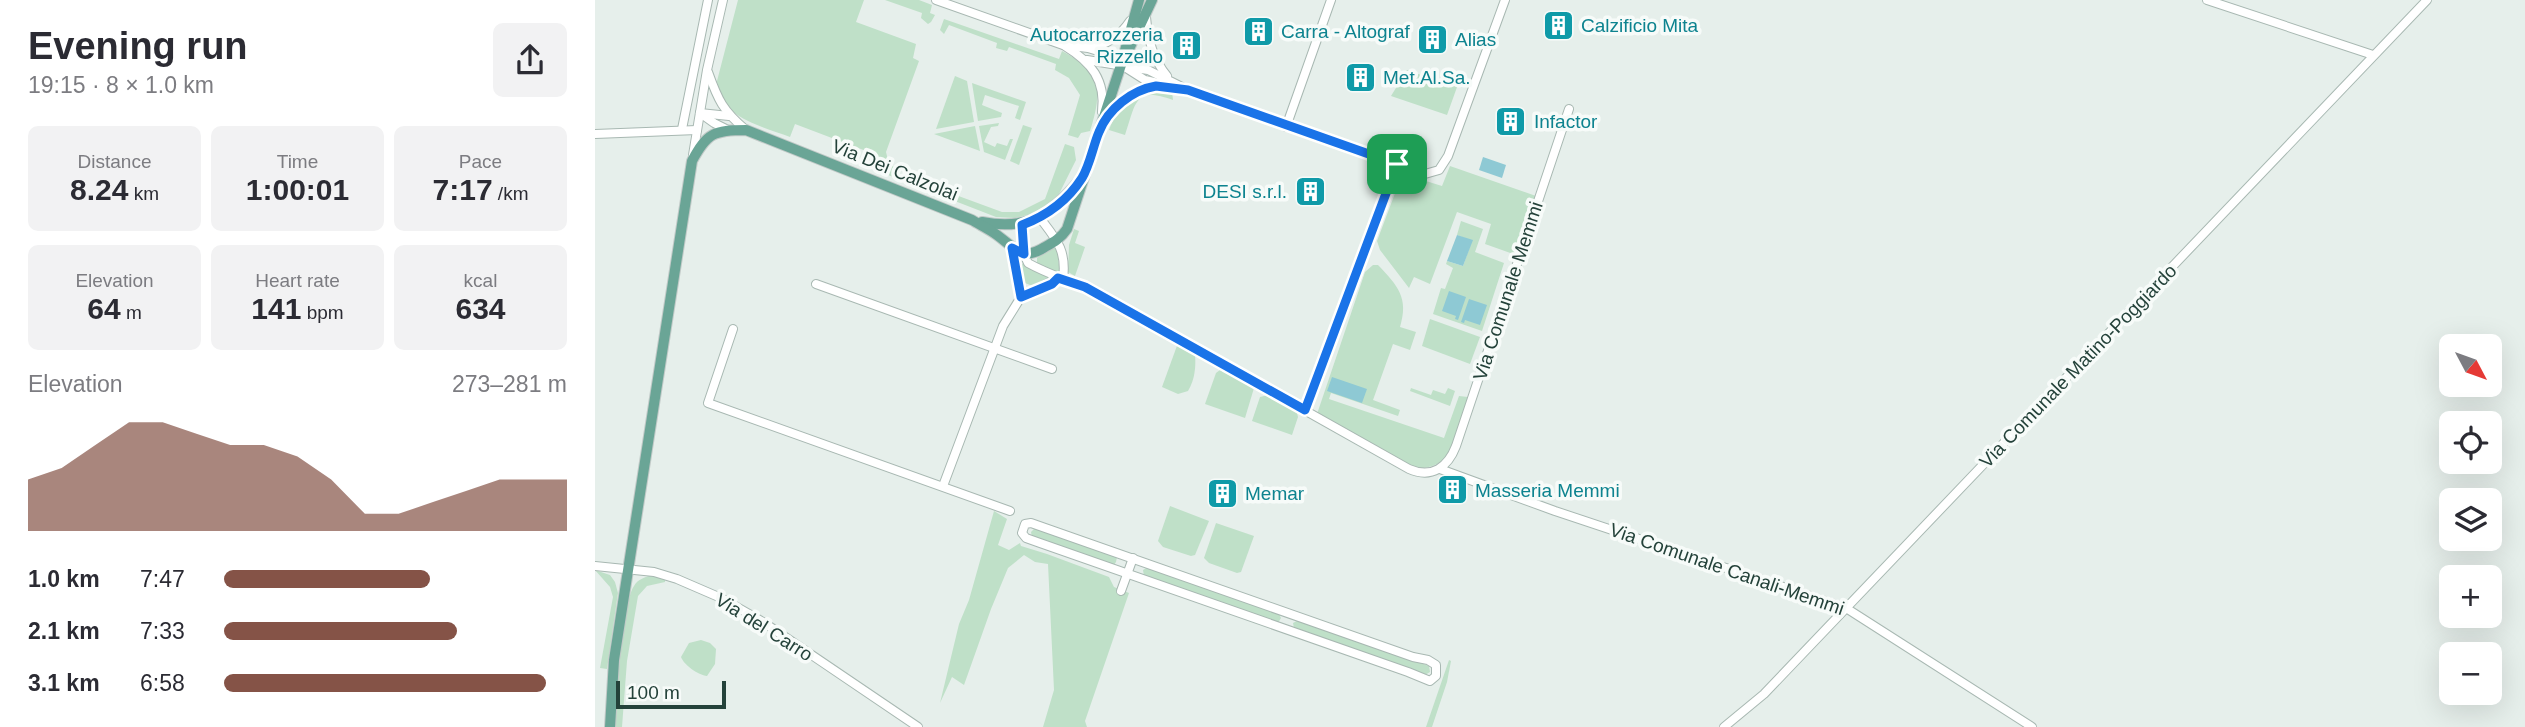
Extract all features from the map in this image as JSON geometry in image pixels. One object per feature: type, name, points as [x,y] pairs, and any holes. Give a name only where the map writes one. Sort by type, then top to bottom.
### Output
[{"type":"main road","points":[[1024,254],[1041,250],[1058,239],[1067,229],[1121,65],[1139,0]]},
{"type":"main road","points":[[1121,65],[1146,18],[1152,0]]},
{"type":"main road","points":[[610,727],[611,679],[692,161],[702,142],[715,132],[746,130]]},
{"type":"main road","name":"Via Dei Calzolai","points":[[746,130],[972,220],[1024,254]]},
{"type":"main road","points":[[972,220],[996,225],[1022,225],[1040,218],[1062,202],[1082,178]]},
{"type":"street","points":[[682,129],[708,0]]},
{"type":"street","points":[[692,161],[707,71],[723,0]]},
{"type":"street","points":[[1286,127],[1331,0]]},
{"type":"street","points":[[938,1],[1063,44],[1101,52],[1145,80],[1168,83],[1425,174],[1439,170],[1448,156],[1505,0]]},
{"type":"street","points":[[2207,0],[2373,55]]},
{"type":"street","name":"Via Comunale Matino-Poggiardo","points":[[1724,727],[1764,694],[2427,0]]},
{"type":"street","points":[[1088,48],[1107,44],[1116,38],[1134,15]]},
{"type":"street","points":[[1146,18],[1149,42],[1168,83]]},
{"type":"street","points":[[1063,44],[1095,70],[1104,97],[1100,128]]},
{"type":"street","points":[[1087,61],[1121,65]]},
{"type":"street","points":[[707,71],[718,102],[729,116],[746,130]]},
{"type":"street","points":[[1100,128],[1128,96],[1144,88],[1168,83]]},
{"type":"street","name":"Via Comunale Memmi","points":[[1440,469],[1449,462],[1456,446],[1569,109]]},
{"type":"street","points":[[700,113],[729,116]]},
{"type":"street","points":[[700,113],[728,130]]},
{"type":"street","points":[[595,134],[697,130]]},
{"type":"street","points":[[1305,410],[1397,164]]},
{"type":"street","points":[[1040,218],[1058,239],[1062,249],[1060,279]]},
{"type":"street","points":[[1022,225],[1024,254],[1028,263],[1093,291],[1409,469],[1420,473],[1440,469]]},
{"type":"street","points":[[943,486],[994,347],[1021,297],[1012,248]]},
{"type":"street","points":[[1021,297],[1060,279]]},
{"type":"street","points":[[816,284],[1052,369]]},
{"type":"street","points":[[733,329],[708,403],[1010,511]]},
{"type":"street","name":"Via Comunale Canali-Memmi","points":[[1440,469],[1846,608],[2032,727]]},
{"type":"street","points":[[1031,523],[1133,558],[1428,660],[1436,664],[1436,676],[1426,681],[1026,538],[1022,528],[1031,523]]},
{"type":"street","points":[[1121,590],[1133,558]]},
{"type":"street","name":"Via del Carro","points":[[595,566],[628,568],[677,579],[741,609],[918,727]]},
{"type":"street","points":[[1285,629],[1290,614]]},
{"type":"green space","points":[[738,0],[864,0],[856,22],[916,44],[913,58],[919,61],[886,152],[889,164],[897,169],[896,173],[1002,212],[1019,212],[1045,199],[1065,144],[1074,147],[1076,160],[1057,198],[1032,214],[1015,218],[996,217],[870,168],[874,154],[795,124],[790,137],[744,119],[725,104],[717,81]]},
{"type":"green space","points":[[885,0],[919,0],[932,5],[930,13],[935,15],[928,24],[921,18],[922,13]]},
{"type":"green space","points":[[944,19],[1059,59],[1062,51],[1075,59],[1091,75],[1097,93],[1090,131],[1081,133],[1078,138],[1068,135],[1080,95],[1069,78],[1055,70],[1056,64],[1009,47],[1007,51],[996,48],[997,43],[949,25],[944,34],[940,30]]},
{"type":"green space","points":[[1407,70],[1446,84],[1453,73],[1461,76],[1447,115],[1391,96]]},
{"type":"green space","points":[[955,76],[967,81],[974,122],[936,129]]},
{"type":"green space","points":[[972,83],[1026,102],[1020,120],[1015,118],[1019,106],[985,95],[982,105],[1002,113],[1001,117],[978,121]]},
{"type":"green space","points":[[1156,90],[1172,91],[1173,100],[1160,96],[1144,96],[1135,106],[1125,135],[1109,130],[1116,115],[1126,104],[1140,95]]},
{"type":"green space","points":[[999,123],[998,126],[991,127],[984,142],[995,147],[997,143],[1007,146],[1010,139],[1013,139],[1005,160],[984,152],[979,126]]},
{"type":"green space","points":[[1023,125],[1032,128],[1019,165],[1010,161]]},
{"type":"green space","points":[[975,126],[980,151],[934,134]]},
{"type":"green space","points":[[1450,166],[1536,196],[1516,255],[1485,244],[1491,224],[1457,212],[1430,284],[1414,277],[1409,288],[1380,250],[1377,241],[1401,182],[1413,177],[1442,186]]},
{"type":"green space","points":[[1461,221],[1483,229],[1475,252],[1504,263],[1482,331],[1433,314],[1441,288],[1445,289],[1453,268],[1446,264],[1447,261],[1463,266],[1472,241],[1457,235]]},
{"type":"green space","points":[[1074,229],[1079,231],[1075,243],[1085,247],[1075,276],[1068,272],[1069,245]]},
{"type":"green space","points":[[1051,247],[1057,249],[1060,274],[1037,264],[1037,258]]},
{"type":"green space","points":[[1021,263],[1050,278],[1035,287],[1025,283],[1020,274]]},
{"type":"green space","points":[[1373,265],[1378,265],[1400,293],[1403,308],[1400,327],[1416,332],[1410,350],[1393,344],[1373,400],[1400,410],[1398,416],[1331,393],[1329,399],[1444,438],[1459,396],[1468,397],[1452,448],[1443,460],[1431,466],[1417,469],[1317,414],[1365,272]]},
{"type":"green space","points":[[1430,319],[1480,337],[1470,364],[1422,346]]},
{"type":"green space","points":[[1178,343],[1195,353],[1195,363],[1194,377],[1188,391],[1178,394],[1162,387]]},
{"type":"green space","points":[[1220,370],[1254,388],[1245,418],[1205,404],[1216,373]]},
{"type":"green space","points":[[1411,388],[1431,395],[1433,390],[1445,394],[1448,388],[1455,391],[1450,406],[1410,391]]},
{"type":"green space","points":[[1268,395],[1297,413],[1292,435],[1252,421],[1260,397]]},
{"type":"green space","points":[[1170,506],[1209,521],[1195,555],[1163,547],[1158,541]]},
{"type":"green space","points":[[994,511],[1007,519],[998,545],[1009,550],[1020,543],[1021,546],[1109,577],[1114,587],[1129,593],[1085,721],[1087,727],[1043,727],[1054,690],[1048,564],[1035,562],[1024,555],[1008,568],[964,685],[952,677],[940,703],[959,624],[969,600]]},
{"type":"green space","points":[[1216,523],[1254,536],[1241,572],[1209,563],[1204,558]]},
{"type":"green space","points":[[1035,528],[1117,557],[1116,562],[1114,565],[1032,537],[1031,532]]},
{"type":"green space","points":[[1148,567],[1279,614],[1281,618],[1278,623],[1144,576],[1143,570]]},
{"type":"green space","points":[[595,570],[610,575],[618,593],[607,669],[600,668],[613,597],[610,587]]},
{"type":"green space","points":[[653,575],[665,579],[665,582],[647,586],[638,596],[627,661],[622,727],[615,727],[620,654],[630,596],[638,582]]},
{"type":"green space","points":[[1299,620],[1429,666],[1430,672],[1425,675],[1294,628],[1293,623]]},
{"type":"green space","points":[[701,640],[716,649],[715,664],[707,676],[692,669],[681,657],[689,643]]},
{"type":"green space","points":[[1449,660],[1447,682],[1432,727],[1426,727]]},
{"type":"water","points":[[1483,157],[1506,165],[1502,178],[1479,170]]},
{"type":"water","points":[[1457,235],[1473,240],[1463,266],[1447,261]]},
{"type":"water","points":[[1449,291],[1466,297],[1458,320],[1455,319],[1456,316],[1442,311]]},
{"type":"water","points":[[1469,299],[1487,305],[1480,325],[1465,320],[1464,323],[1461,322]]},
{"type":"water","points":[[1332,377],[1367,389],[1362,403],[1327,391]]},
{"type":"place","name":"Calzificio Mita","points":[[1558,25]]},
{"type":"place","name":"Carra - Altograf","points":[[1258,31]]},
{"type":"place","name":"Alias","points":[[1432,39]]},
{"type":"place","name":"Autocarrozzeria Rizzello","points":[[1186,45]]},
{"type":"place","name":"Met.Al.Sa.","points":[[1360,77]]},
{"type":"place","name":"Infactor","points":[[1511,121]]},
{"type":"place","name":"DESI s.r.l.","points":[[1310,191]]},
{"type":"place","name":"Masseria Memmi","points":[[1452,490]]},
{"type":"place","name":"Memar","points":[[1222,493]]},
{"type":"route","points":[[1156,86],[1188,90],[1286,127],[1397,164],[1305,410],[1085,287],[1058,278],[1052,284],[1021,297],[1012,248],[1024,254],[1022,225],[1040,218],[1062,202],[1082,178],[1100,128],[1128,96],[1144,88],[1156,86]]}]
